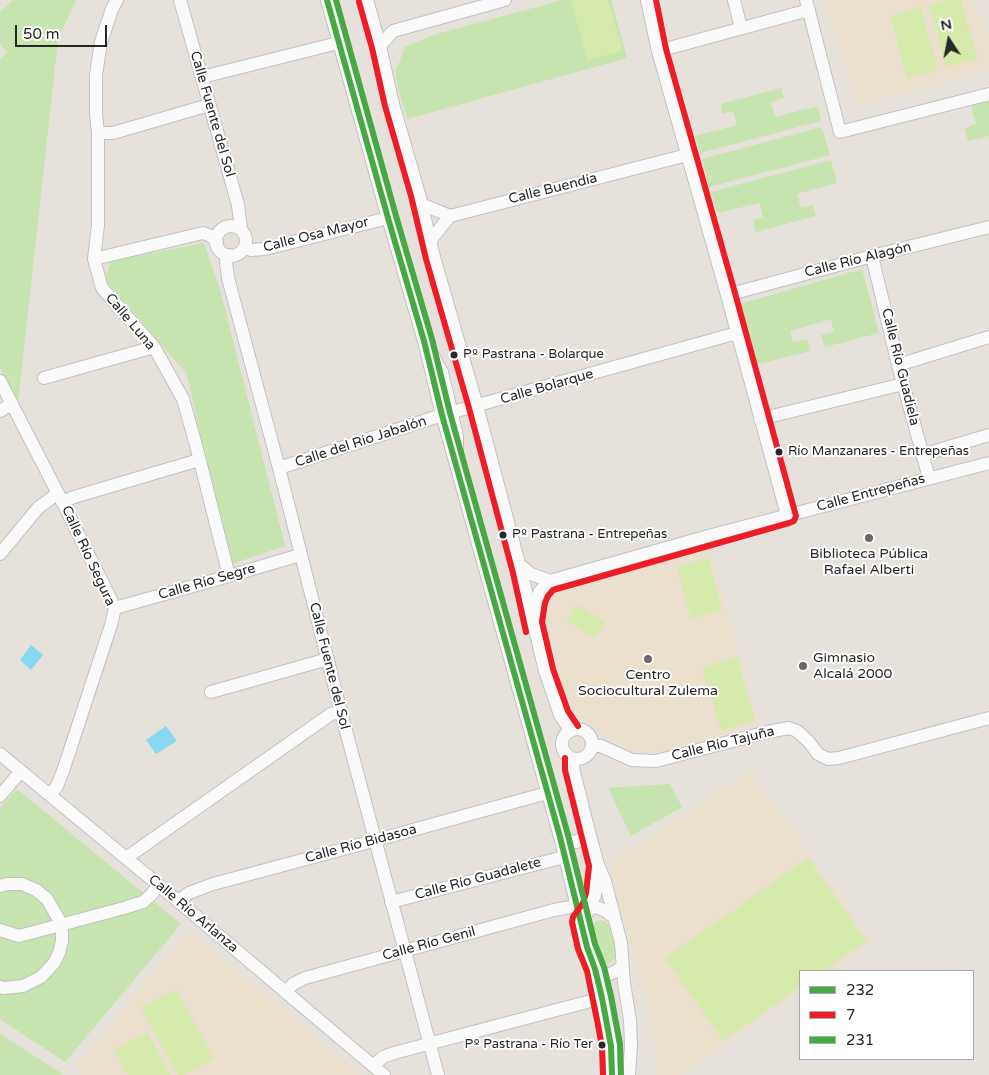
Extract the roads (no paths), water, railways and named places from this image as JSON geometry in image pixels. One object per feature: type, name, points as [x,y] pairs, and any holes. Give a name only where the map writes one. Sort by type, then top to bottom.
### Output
[{"type":"street","name":"Calle Luna","points":[[118,0],[112,10],[101,42],[96,75],[98,225],[94,259],[102,288],[154,347],[183,399],[229,576]]},
{"type":"street","name":"Calle Fuente del Sol","points":[[180,0],[238,205],[241,229]]},
{"type":"street","points":[[327,0],[388,218],[447,414],[458,468],[560,837],[587,947],[602,998],[611,1046],[612,1075]]},
{"type":"street","points":[[367,0],[393,104],[519,564],[545,671],[560,715],[571,731]]},
{"type":"street","points":[[380,46],[393,32],[505,0]]},
{"type":"street","points":[[647,0],[658,51],[787,515]]},
{"type":"street","points":[[734,0],[741,28]]},
{"type":"street","points":[[658,51],[741,28],[807,5],[840,132],[989,94]]},
{"type":"street","points":[[202,78],[338,42]]},
{"type":"street","points":[[98,133],[113,133],[210,105]]},
{"type":"street","name":"Calle Buendía","points":[[450,216],[687,155]]},
{"type":"street","points":[[421,204],[450,216],[430,241]]},
{"type":"street","name":"Calle Osa Mayor","points":[[245,247],[251,250],[265,249],[388,218]]},
{"type":"street","points":[[94,259],[203,233],[211,236],[217,242],[220,250],[229,255],[238,254],[245,247],[246,238],[241,229],[232,226],[219,233],[217,242]]},
{"type":"street","name":"Calle Río Alagón","points":[[727,294],[989,227]]},
{"type":"street","name":"Calle Fuente del Sol","points":[[229,255],[226,262],[228,278],[438,1075]]},
{"type":"street","name":"Calle Río Guadiela","points":[[872,256],[898,365],[929,478]]},
{"type":"street","name":"Calle Bolarque","points":[[447,414],[737,333]]},
{"type":"street","points":[[898,365],[989,337]]},
{"type":"street","points":[[44,378],[154,347]]},
{"type":"street","name":"Calle Río Segura","points":[[0,381],[115,608],[63,771],[57,786],[50,795]]},
{"type":"street","points":[[760,419],[903,384]]},
{"type":"street","points":[[0,411],[12,404]]},
{"type":"street","name":"Calle del Río Jabalón","points":[[279,468],[447,414]]},
{"type":"street","points":[[922,455],[989,436]]},
{"type":"street","points":[[0,554],[38,508],[60,498],[74,497],[199,460]]},
{"type":"street","name":"Calle Entrepeñas","points":[[550,581],[787,515],[989,463]]},
{"type":"street","name":"Calle Río Segre","points":[[115,608],[300,555]]},
{"type":"street","points":[[519,564],[531,574],[550,581],[544,586],[537,597],[533,622]]},
{"type":"street","points":[[211,692],[328,659]]},
{"type":"street","points":[[126,858],[331,714],[341,712]]},
{"type":"street","name":"Calle Río Tajuña","points":[[592,746],[601,746],[632,760],[656,761],[789,728],[797,731],[818,754],[828,759],[839,758],[989,718]]},
{"type":"street","points":[[583,730],[592,740],[592,746],[586,757],[574,759],[564,752],[562,746],[566,735],[571,731],[583,730]]},
{"type":"street","name":"Calle Río Arlanza","points":[[0,754],[384,1075]]},
{"type":"street","points":[[574,759],[573,768],[588,828],[598,865],[605,881],[621,944],[624,983],[630,1020],[629,1075]]},
{"type":"street","points":[[0,796],[21,771]]},
{"type":"street","name":"Calle Río Bidasoa","points":[[178,902],[189,893],[213,884],[547,793]]},
{"type":"street","points":[[560,837],[577,842],[584,836],[588,828]]},
{"type":"street","name":"Calle Río Guadalete","points":[[391,902],[564,857]]},
{"type":"street","points":[[581,921],[591,907],[595,895],[598,865]]},
{"type":"street","points":[[0,886],[22,884],[36,890],[47,899],[58,918],[62,940],[54,963],[41,977],[23,986],[0,987]]},
{"type":"street","points":[[0,930],[19,936],[143,902],[159,885]]},
{"type":"street","name":"Calle Río Genil","points":[[286,992],[293,984],[305,978],[554,910],[577,906],[591,907],[599,908],[614,917]]},
{"type":"street","points":[[594,969],[602,974],[610,974],[623,966]]},
{"type":"street","points":[[373,1066],[383,1057],[602,998]]},
{"type":"water","points":[[31,645],[43,655],[31,670],[20,660]]},
{"type":"water","points":[[166,726],[177,741],[156,754],[146,740]]},
{"type":"place","name":"Pº Pastrana - Bolarque","points":[[454,355]]},
{"type":"place","name":"Río Manzanares - Entrepeñas","points":[[779,452]]},
{"type":"place","name":"Pº Pastrana - Entrepeñas","points":[[503,535]]},
{"type":"place","name":"Biblioteca Pública Rafael Alberti","points":[[869,538]]},
{"type":"place","name":"Centro Sociocultural Zulema","points":[[648,659]]},
{"type":"place","name":"Gimnasio Alcalá 2000","points":[[803,666]]},
{"type":"place","name":"Pº Pastrana - Río Ter","points":[[602,1045]]}]
